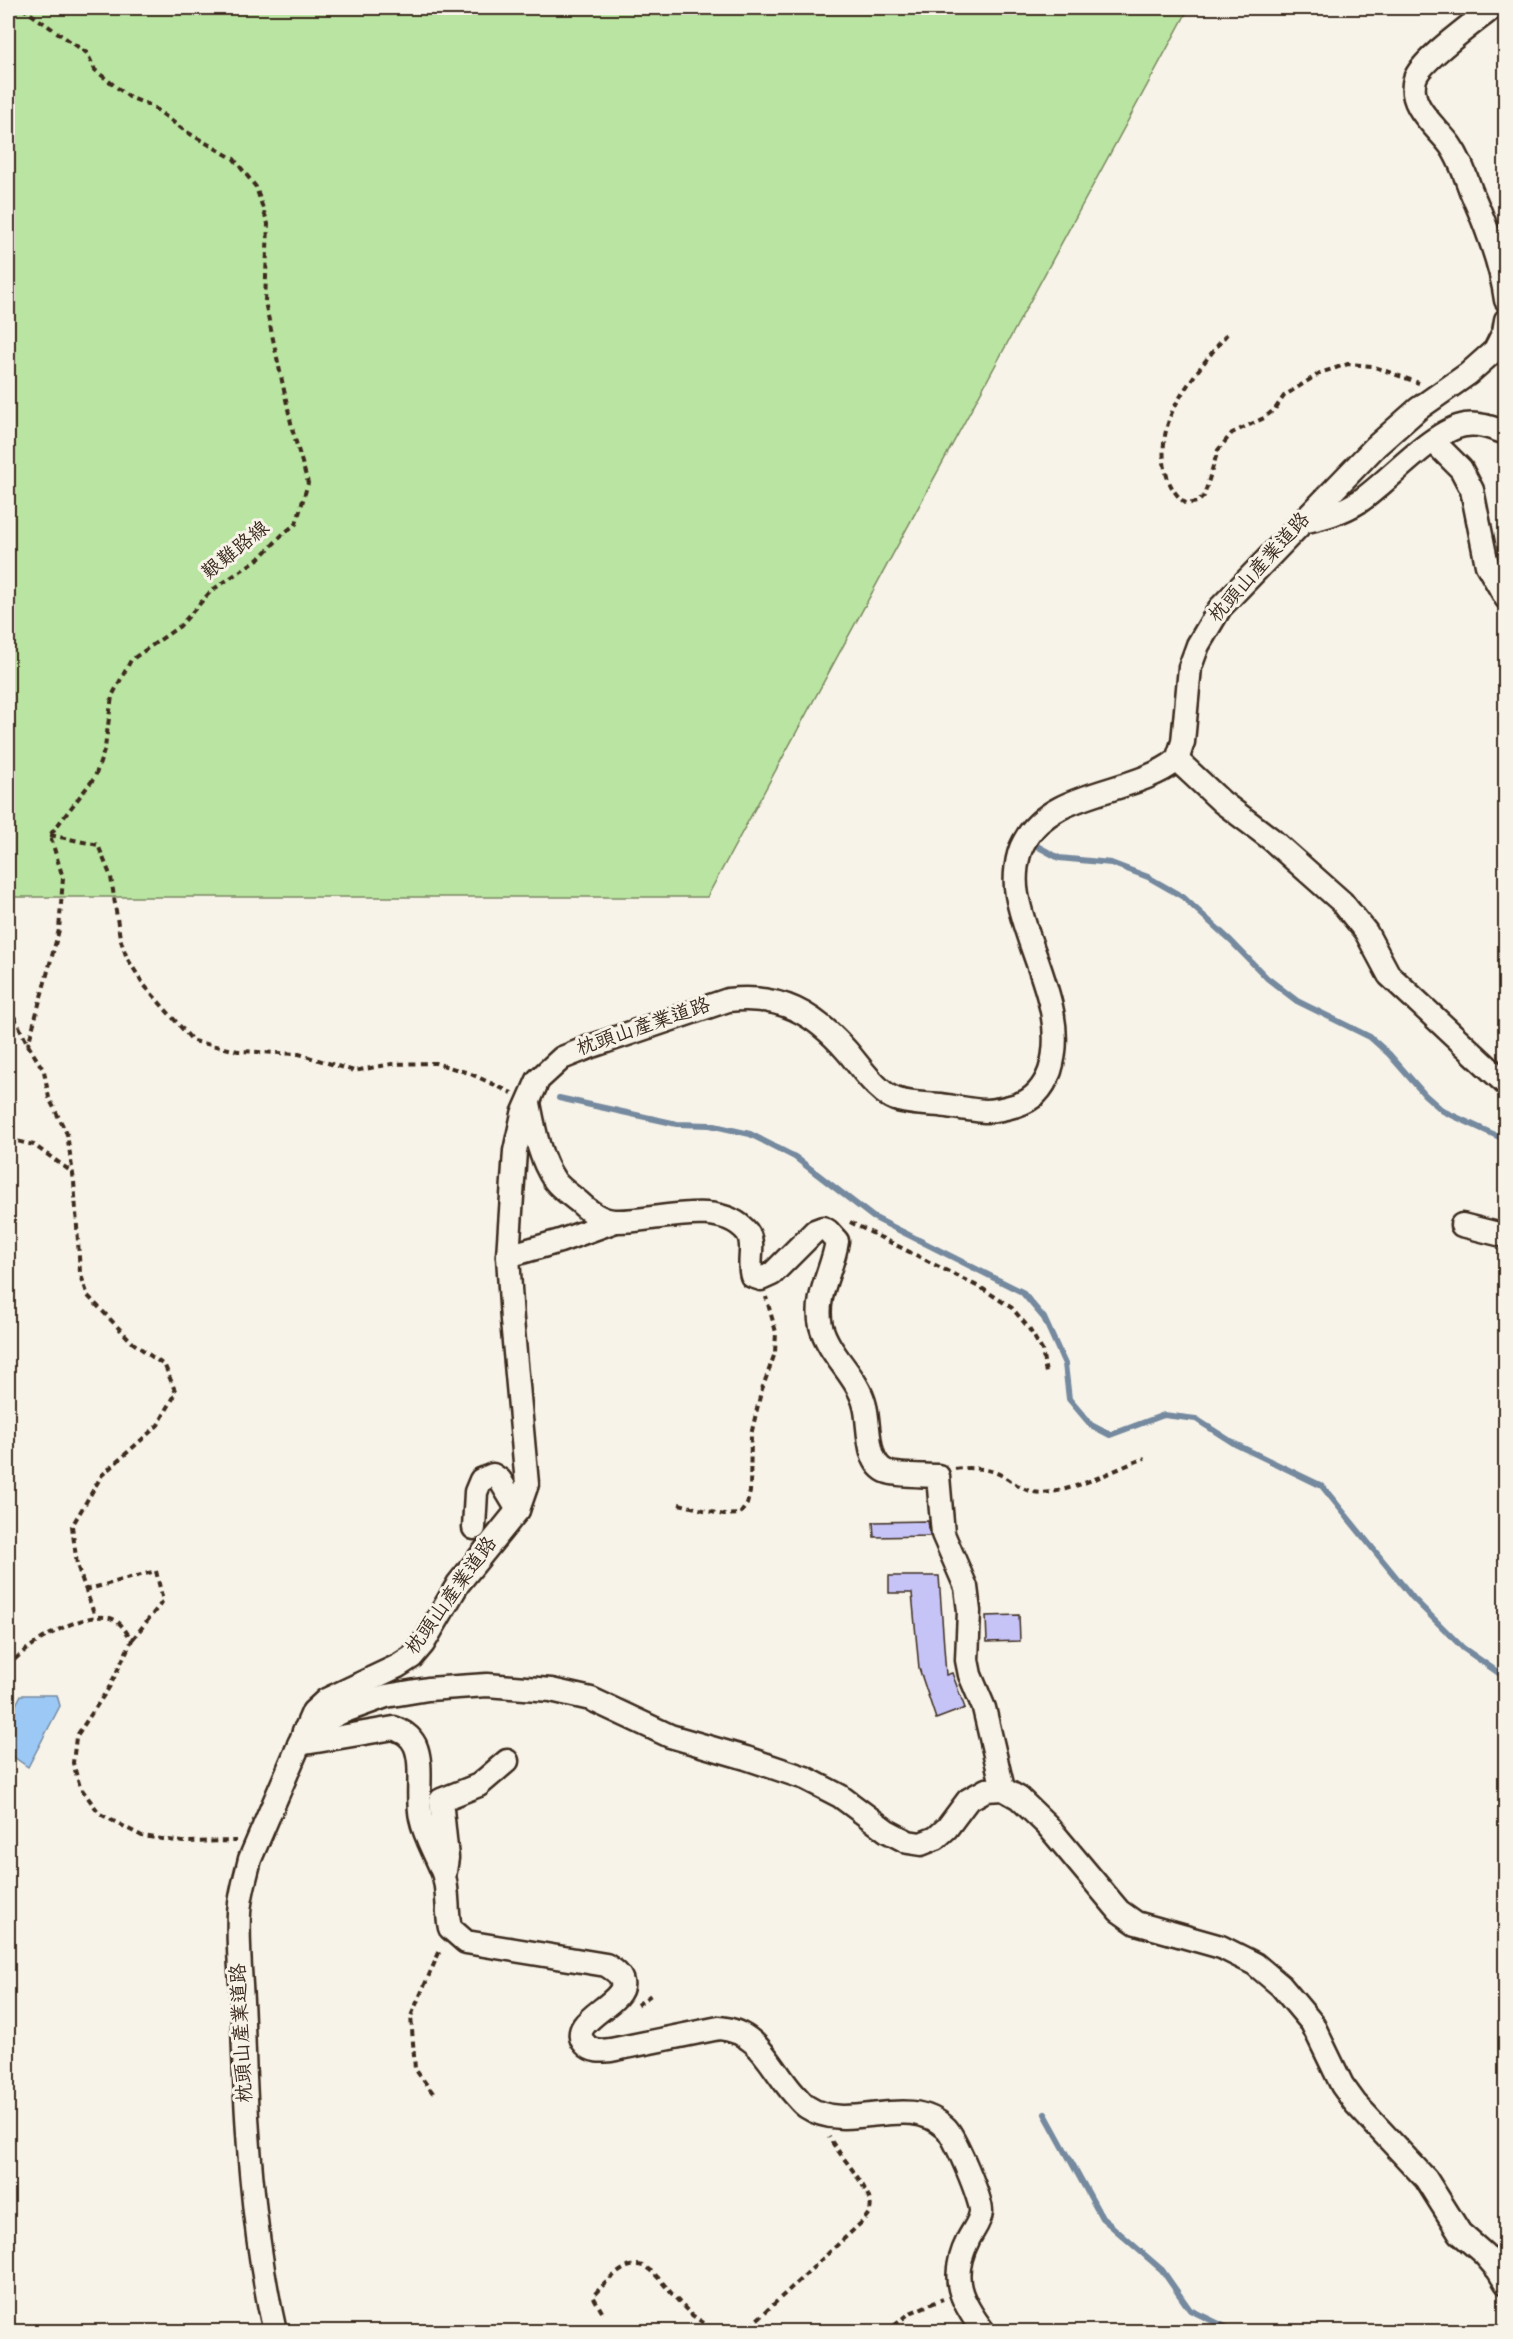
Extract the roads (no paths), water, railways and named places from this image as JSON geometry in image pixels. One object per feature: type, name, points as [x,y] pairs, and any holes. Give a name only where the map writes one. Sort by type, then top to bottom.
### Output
[{"type":"street","points":[[1492,8],[1423,66],[1415,79],[1414,95],[1419,108],[1458,157],[1488,230],[1506,300]]},
{"type":"street","name":"枕頭山產業道路","points":[[275,2331],[267,2297],[254,2193],[244,2052],[239,1912],[250,1859],[313,1712],[326,1700],[412,1657],[423,1644],[458,1584],[518,1510],[527,1484],[508,1256],[515,1151],[523,1114],[538,1080],[562,1058],[592,1046],[729,1000],[749,998],[779,1002],[806,1014],[830,1032],[880,1089],[893,1099],[986,1111],[1022,1104],[1037,1094],[1046,1082],[1053,1061],[1056,1036],[1044,980],[1017,895],[1017,870],[1023,843],[1039,822],[1055,812],[1089,796],[1151,777],[1177,760],[1183,742],[1190,667],[1198,645],[1220,609],[1375,447],[1418,409],[1468,374],[1495,350],[1504,332],[1506,320]]},
{"type":"street","points":[[1303,522],[1334,515],[1361,500],[1442,434],[1463,425],[1483,425],[1506,433]]},
{"type":"street","points":[[1433,441],[1461,469],[1472,490],[1487,565],[1506,598]]},
{"type":"street","points":[[1177,760],[1222,802],[1271,839],[1342,902],[1366,932],[1389,975],[1506,1084]]},
{"type":"street","points":[[529,1101],[536,1140],[555,1182],[590,1212],[613,1222]]},
{"type":"street","points":[[508,1256],[613,1222],[710,1214],[734,1222],[748,1233],[752,1245],[748,1265],[752,1276],[761,1279],[772,1274],[815,1231],[823,1228],[828,1231],[837,1242],[819,1298],[821,1326],[835,1355],[860,1391],[866,1406],[867,1429],[878,1464],[887,1472],[938,1476],[944,1534],[966,1587],[969,1611],[967,1660],[970,1675],[984,1708],[1003,1789]]},
{"type":"street","points":[[1462,1225],[1506,1236]]},
{"type":"street","points":[[474,1528],[476,1492],[481,1480],[493,1475],[500,1480],[518,1510]]},
{"type":"street","points":[[302,1738],[342,1713],[386,1696],[428,1689],[487,1685],[550,1690],[591,1699],[670,1736],[805,1778],[840,1796],[887,1831],[908,1842],[921,1844],[936,1838],[947,1828],[968,1800],[986,1790],[1003,1789],[1019,1798],[1047,1825],[1119,1911],[1136,1923],[1221,1947],[1255,1964],[1281,1986],[1312,2023],[1342,2085],[1355,2103],[1426,2179],[1460,2233],[1484,2254],[1506,2283]]},
{"type":"street","points":[[302,1738],[394,1728],[407,1734],[414,1742],[418,1755],[421,1818],[426,1836],[444,1875]]},
{"type":"street","points":[[507,1761],[479,1785],[441,1800],[447,1858],[444,1875],[450,1928],[466,1942],[606,1965],[617,1972],[622,1982],[621,1990],[585,2023],[581,2033],[587,2047],[598,2051],[611,2050],[718,2028],[733,2029],[747,2036],[763,2051],[782,2080],[806,2106],[822,2113],[847,2118],[895,2112],[916,2113],[937,2121],[948,2130],[962,2157],[979,2200],[981,2211],[979,2222],[967,2241],[957,2265],[958,2288],[966,2307],[984,2331]]},
{"type":"water","points":[[21,1695],[57,1695],[60,1706],[28,1767],[8,1753],[8,1720]]},
{"type":"waterway","points":[[1035,845],[1059,858],[1111,863],[1148,877],[1183,897],[1267,978],[1297,1001],[1370,1037],[1443,1111],[1506,1140]]},
{"type":"waterway","points":[[559,1098],[677,1124],[710,1125],[750,1134],[795,1157],[873,1217],[1022,1292],[1044,1318],[1065,1364],[1069,1399],[1091,1425],[1110,1435],[1164,1415],[1196,1419],[1235,1444],[1322,1486],[1413,1598],[1463,1648],[1506,1678]]},
{"type":"waterway","points":[[1045,2114],[1102,2218],[1162,2270],[1190,2310],[1236,2332]]}]
